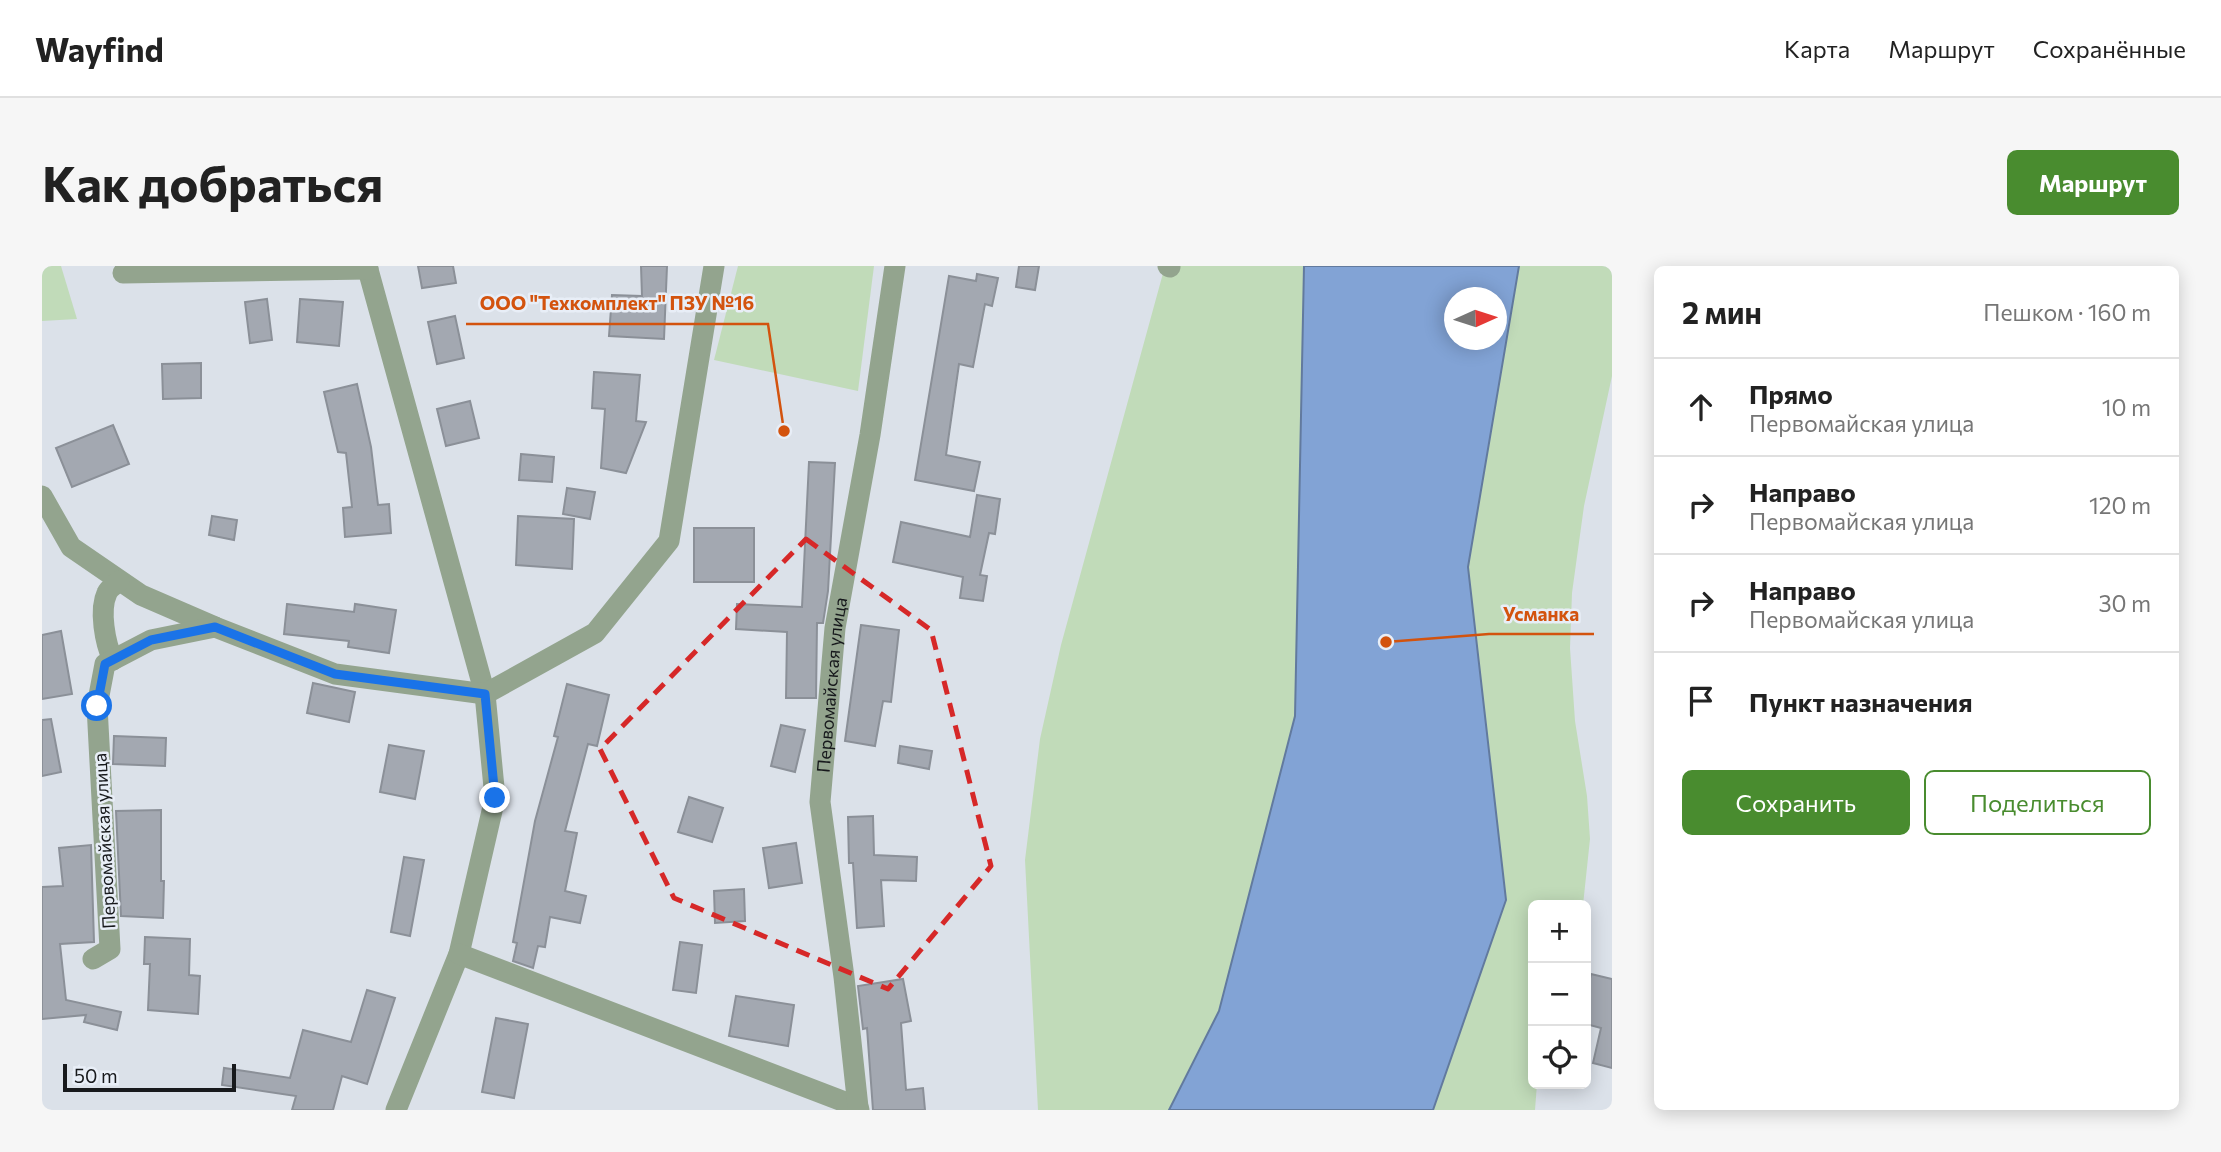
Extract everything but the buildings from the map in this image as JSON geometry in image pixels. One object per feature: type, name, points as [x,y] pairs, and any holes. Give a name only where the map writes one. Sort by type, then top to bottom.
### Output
[{"type":"street","points":[[42,496],[71,547],[141,595],[335,674],[485,694],[595,633],[669,541],[714,266]]},
{"type":"street","name":"Первомайская улица","points":[[859,1108],[820,803],[835,628],[870,435],[895,266]]},
{"type":"street","points":[[124,273],[368,268],[485,694],[495,798],[459,954],[396,1110]]},
{"type":"street","points":[[119,580],[107,592],[103,617],[107,646],[113,660],[151,640],[215,627]]},
{"type":"street","name":"Первомайская улица","points":[[93,959],[110,949],[97,706],[105,664],[113,660]]},
{"type":"street","points":[[459,954],[859,1108]]},
{"type":"highlighted area","points":[[806,539],[931,630],[991,866],[888,989],[674,898],[600,749]]},
{"type":"green space","points":[[42,266],[61,266],[77,319],[42,321]]},
{"type":"green space","points":[[738,266],[874,266],[858,391],[714,360]]},
{"type":"green space","points":[[1165,266],[1612,266],[1612,376],[1584,506],[1572,593],[1570,648],[1575,721],[1587,796],[1590,839],[1584,900],[1528,900],[1528,1089],[1537,1089],[1535,1110],[1038,1110],[1025,860],[1040,739],[1061,645]]},
{"type":"water","points":[[1304,266],[1519,266],[1507,337],[1507,287],[1444,287],[1444,350],[1505,350],[1468,567],[1506,900],[1433,1110],[1169,1110],[1219,1011],[1295,716]]},
{"type":"place","name":"ООО \"Техкомплект\" ПЗУ №16","points":[[784,431]]},
{"type":"place","name":"Усманка","points":[[1386,642]]},
{"type":"route","points":[[97,706],[105,664],[151,640],[215,627],[335,674],[485,694],[495,798]]}]
